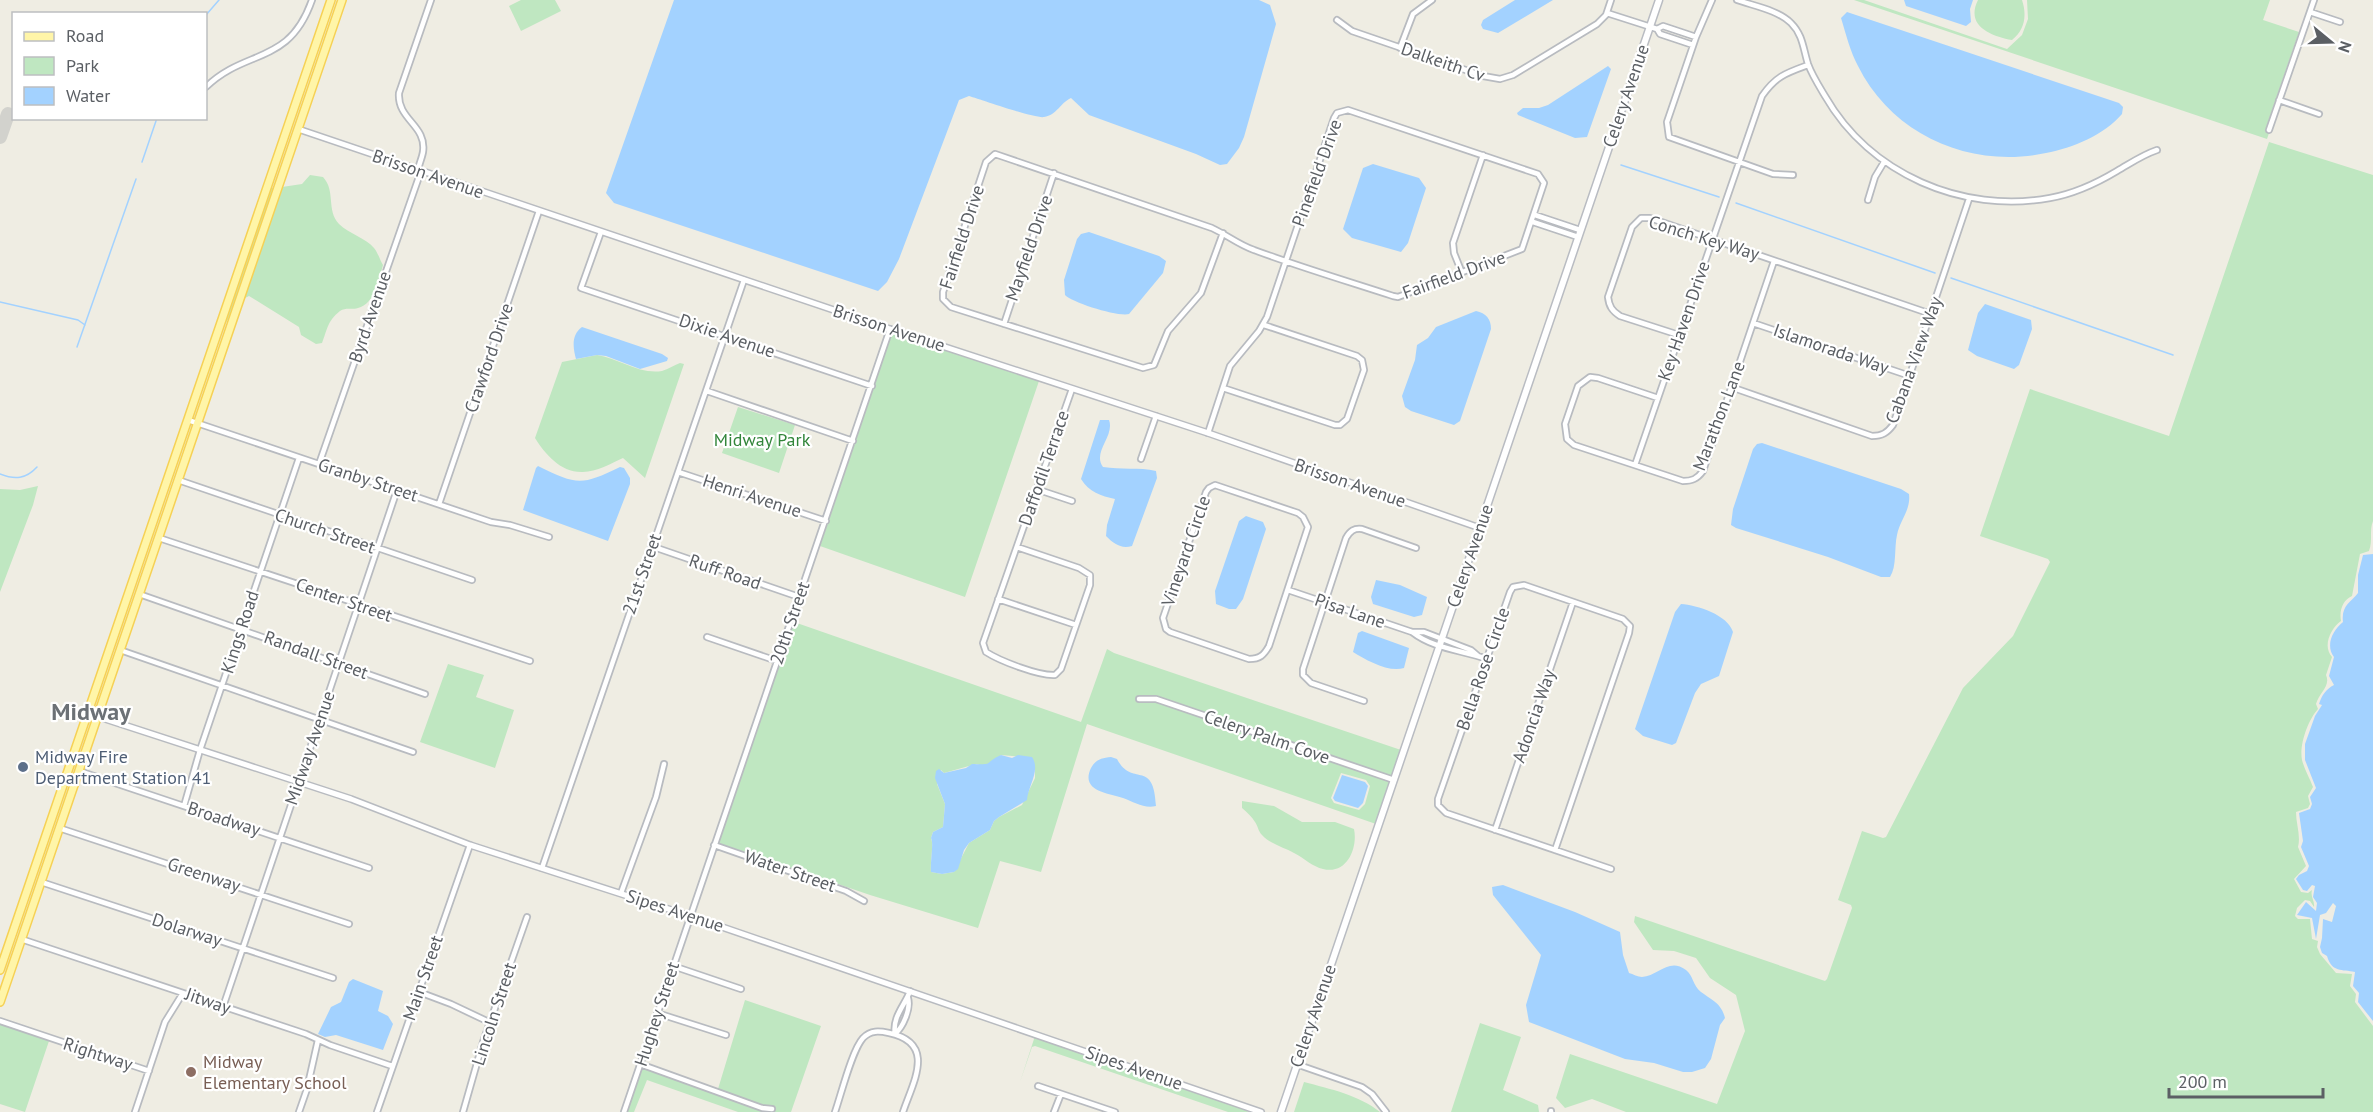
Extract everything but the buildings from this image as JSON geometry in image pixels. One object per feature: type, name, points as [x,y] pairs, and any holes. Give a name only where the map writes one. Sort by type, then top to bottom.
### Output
[{"type":"main road","points":[[0,970],[331,0]]},
{"type":"main road","points":[[0,1002],[342,0]]},
{"type":"main road","name":"Celery Avenue","points":[[1281,1112],[1579,233],[1654,28],[1659,0]]},
{"type":"main road","points":[[139,594],[136,584],[153,534],[153,521]]},
{"type":"main road","points":[[62,788],[72,791]]},
{"type":"main road","points":[[41,882],[38,872],[56,818],[54,812]]},
{"type":"street","points":[[207,86],[228,71],[284,44],[302,25],[312,0]]},
{"type":"street","name":"Byrd Avenue","points":[[319,464],[424,151],[418,129],[400,109],[399,93],[431,0]]},
{"type":"street","points":[[1400,48],[1413,14],[1432,0]]},
{"type":"street","points":[[1611,0],[1607,13],[1654,28],[1660,34],[1693,45]]},
{"type":"street","points":[[1712,0],[1693,45],[1667,122],[1669,137],[1773,174],[1793,175]]},
{"type":"street","points":[[1737,0],[1789,20],[1803,39],[1808,65],[1841,120],[1859,141],[1884,162],[1922,183],[1969,199],[2010,201],[2050,198],[2085,188],[2143,155],[2157,150]]},
{"type":"street","points":[[2269,130],[2314,0]]},
{"type":"street","points":[[2310,12],[2340,22]]},
{"type":"street","name":"Dalkeith Cv","points":[[1337,20],[1352,31],[1490,78],[1500,79],[1514,75],[1597,24],[1607,13]]},
{"type":"street","points":[[1654,28],[1663,26],[1696,37]]},
{"type":"street","name":"Key Haven Drive","points":[[1635,465],[1762,96],[1771,83],[1781,75],[1808,65]]},
{"type":"street","points":[[2279,100],[2319,114]]},
{"type":"street","name":"Pinefield Drive","points":[[1208,433],[1233,361],[1264,324],[1337,113],[1348,110],[1538,174],[1543,178],[1544,189],[1535,215]]},
{"type":"street","name":"Brisson Avenue","points":[[298,129],[890,329],[1208,433],[1480,528]]},
{"type":"street","name":"Fairfield Drive","points":[[1223,233],[1201,293],[1168,332],[1157,360],[1149,368],[951,307],[943,299],[943,292],[986,162],[991,156],[1000,154],[1223,233],[1253,250],[1398,297],[1522,249],[1535,215]]},
{"type":"street","points":[[1462,273],[1454,253],[1453,243],[1484,155]]},
{"type":"street","points":[[1868,200],[1875,177],[1884,162]]},
{"type":"street","name":"Mayfield Drive","points":[[1004,324],[1054,173]]},
{"type":"street","name":"Cabana View Way","points":[[1731,387],[1872,436],[1880,436],[1888,432],[1893,425],[1969,199]]},
{"type":"street","name":"Crawford Drive","points":[[440,504],[539,211]]},
{"type":"street","points":[[1535,215],[1579,233]]},
{"type":"street","name":"Conch Key Way","points":[[1679,335],[1620,316],[1612,311],[1608,297],[1632,227],[1641,218],[1650,218],[1931,314]]},
{"type":"street","points":[[1533,222],[1579,233]]},
{"type":"street","name":"Dixie Avenue","points":[[601,232],[581,288],[872,386]]},
{"type":"street","name":"Marathon Lane","points":[[1658,398],[1590,377],[1578,386],[1565,424],[1567,439],[1575,445],[1683,482],[1698,477],[1703,471],[1774,261]]},
{"type":"street","name":"21st Street","points":[[542,868],[744,280]]},
{"type":"street","name":"Islamorada Way","points":[[1753,323],[1910,376]]},
{"type":"street","points":[[1223,388],[1335,425],[1340,425],[1347,419],[1364,370],[1362,360],[1358,356],[1264,324]]},
{"type":"street","name":"20th Street","points":[[690,916],[890,329]]},
{"type":"street","name":"Daffodil Terrace","points":[[1017,547],[1079,568],[1090,575],[1090,585],[1061,669],[1052,675],[986,652],[983,643],[1072,389]]},
{"type":"street","points":[[707,391],[853,441]]},
{"type":"street","points":[[1141,459],[1156,416]]},
{"type":"street","name":"Granby Street","points":[[188,420],[491,522],[510,525],[549,537]]},
{"type":"street","name":"Kings Road","points":[[184,806],[200,750],[299,458]]},
{"type":"street","name":"Henri Avenue","points":[[678,472],[826,520]]},
{"type":"street","name":"Church Street","points":[[178,480],[472,580]]},
{"type":"street","name":"Vineyard Circle","points":[[1215,485],[1298,513],[1303,517],[1308,527],[1307,535],[1288,590],[1269,646],[1260,657],[1255,659],[1249,659],[1170,632],[1164,625],[1163,618],[1209,488],[1215,485]]},
{"type":"street","points":[[1036,489],[1072,501]]},
{"type":"street","name":"Midway Avenue","points":[[223,1006],[398,490]]},
{"type":"street","points":[[1364,701],[1311,683],[1303,675],[1325,602],[1350,532],[1356,528],[1416,548]]},
{"type":"street","name":"Center Street","points":[[159,537],[530,661]]},
{"type":"street","name":"Ruff Road","points":[[651,546],[799,597]]},
{"type":"street","name":"Bella Rose Circle","points":[[1555,850],[1630,626],[1623,619],[1524,585],[1513,587],[1438,805],[1446,813],[1495,830],[1611,869]]},
{"type":"street","name":"Pisa Lane","points":[[1288,590],[1412,632],[1424,632],[1441,642],[1471,650],[1487,659]]},
{"type":"street","name":"Randall Street","points":[[139,594],[425,694]]},
{"type":"street","points":[[998,599],[1076,625]]},
{"type":"street","name":"Adoncia Way","points":[[1495,830],[1573,602]]},
{"type":"street","points":[[707,637],[777,661]]},
{"type":"street","points":[[120,651],[413,752]]},
{"type":"street","name":"Celery Palm Cove","points":[[1139,699],[1156,699],[1394,780]]},
{"type":"street","name":"Sipes Avenue","points":[[87,714],[299,782],[470,845],[690,916],[1261,1112]]},
{"type":"street","points":[[621,894],[651,813],[664,764]]},
{"type":"street","name":"Broadway","points":[[79,771],[369,868]]},
{"type":"street","name":"Greenway","points":[[59,828],[349,924]]},
{"type":"street","name":"Main Street","points":[[377,1112],[470,845]]},
{"type":"street","name":"Water Street","points":[[714,845],[846,891],[864,901]]},
{"type":"street","name":"Dolarway","points":[[41,882],[333,978]]},
{"type":"street","name":"Hughey Street","points":[[624,1112],[690,916]]},
{"type":"street","name":"Lincoln Street","points":[[463,1112],[527,917]]},
{"type":"street","name":"Jitway","points":[[21,939],[223,1006],[393,1066]]},
{"type":"street","points":[[673,966],[741,989]]},
{"type":"street","points":[[895,1034],[901,1030],[909,1004],[910,991]]},
{"type":"street","points":[[419,992],[491,1023]]},
{"type":"street","name":"Rightway","points":[[0,1021],[148,1071],[165,1022],[183,993]]},
{"type":"street","points":[[895,1034],[894,1027],[899,1012],[903,1002],[908,998]]},
{"type":"street","points":[[657,1012],[726,1035]]},
{"type":"street","points":[[899,1012],[906,1014]]},
{"type":"street","points":[[835,1112],[861,1040],[873,1032],[895,1034],[915,1047],[919,1062],[903,1112]]},
{"type":"street","points":[[299,1112],[307,1089],[318,1040]]},
{"type":"street","points":[[640,1064],[762,1108],[772,1108]]},
{"type":"street","points":[[1296,1064],[1362,1087],[1372,1094],[1386,1112]]},
{"type":"street","points":[[135,1112],[148,1071]]},
{"type":"street","points":[[1038,1086],[1114,1112]]},
{"type":"street","points":[[1054,1112],[1060,1094]]},
{"type":"green space","points":[[521,0],[555,0],[561,11],[521,31],[509,6]]},
{"type":"green space","points":[[1854,0],[1864,0],[2007,49],[2022,35],[2028,19],[2027,0],[2270,0],[2263,20],[2299,32],[2265,131],[2269,133],[2267,139]]},
{"type":"green space","points":[[1978,0],[2022,0],[2024,22],[2020,32],[2012,40],[1996,36],[1982,28],[1975,17]]},
{"type":"green space","points":[[2269,142],[2373,175],[2373,521],[2371,543],[2369,551],[2360,554],[2352,596],[2342,606],[2341,621],[2329,638],[2328,648],[2332,657],[2326,675],[2327,683],[2317,700],[2318,709],[2303,740],[2302,760],[2313,787],[2308,796],[2310,804],[2308,808],[2296,812],[2298,847],[2306,866],[2294,879],[2301,892],[2308,893],[2312,890],[2314,905],[2314,907],[2310,901],[2305,900],[2297,908],[2295,916],[2298,919],[2310,919],[2312,939],[2318,941],[2317,947],[2320,954],[2336,973],[2352,974],[2350,986],[2356,994],[2355,1002],[2373,1026],[2373,1112],[1626,1112],[1592,1099],[1565,1108],[1556,1098],[1570,1054],[1717,1104],[1745,1031],[1736,995],[1710,978],[1696,958],[1674,951],[1653,950],[1634,922],[1635,916],[1825,981],[1827,979],[1852,908],[1851,905],[1838,900],[1862,831],[1886,837],[1963,688],[2013,636],[2050,562],[2048,559],[1980,536],[2030,389],[2169,436]]},
{"type":"green space","points":[[310,175],[323,177],[329,188],[335,219],[343,227],[371,245],[383,265],[369,302],[358,308],[340,311],[330,322],[322,343],[316,344],[301,335],[299,327],[249,296],[243,299],[282,187],[302,184]]},
{"type":"green space","points":[[270,188],[275,188],[234,309],[221,331]]},
{"type":"green space","points":[[892,333],[1039,381],[965,597],[820,546]]},
{"type":"green space","points":[[597,355],[654,372],[680,363],[684,364],[645,478],[623,458],[588,472],[568,469],[554,461],[535,438],[562,362]]},
{"type":"green space","name":"Midway Park","points":[[738,407],[795,425],[779,473],[722,453]]},
{"type":"green space","points":[[38,486],[0,592],[0,489],[20,490]]},
{"type":"green space","points":[[794,622],[1081,722],[1107,649],[1401,750],[1392,777],[1157,697],[1136,697],[1137,702],[1156,702],[1390,782],[1376,824],[1087,724],[1041,872],[1000,861],[978,928],[870,895],[718,843]],"holes":[[[1001,755],[1024,757],[1035,769],[1035,778],[1022,805],[999,817],[994,821],[990,830],[969,843],[954,872],[942,874],[931,872],[931,838],[933,832],[943,827],[945,804],[937,784],[941,770],[944,773],[976,764],[983,766],[992,763]],[[1341,773],[1366,780],[1370,786],[1365,804],[1359,810],[1334,803],[1331,798]]]},
{"type":"green space","points":[[448,664],[484,675],[476,697],[514,710],[495,768],[420,742]]},
{"type":"green space","points":[[1242,801],[1274,806],[1302,822],[1335,822],[1354,829],[1352,852],[1339,868],[1331,870],[1316,866],[1265,838],[1252,818],[1242,808]]},
{"type":"green space","points":[[745,1000],[821,1026],[791,1112],[738,1112],[647,1080],[634,1112],[627,1112],[642,1068],[761,1110],[774,1111],[774,1106],[763,1105],[718,1089]]},
{"type":"green space","points":[[1480,1023],[1521,1037],[1503,1090],[1538,1105],[1539,1112],[1451,1112]]},
{"type":"green space","points":[[0,1024],[49,1041],[25,1112],[0,1104]]},
{"type":"green space","points":[[1033,1036],[1249,1112],[1228,1112],[1035,1046],[1032,1047],[1020,1082]]},
{"type":"green space","points":[[1304,1082],[1354,1097],[1380,1112],[1294,1112]]},
{"type":"water","points":[[674,0],[1259,0],[1270,5],[1276,24],[1244,137],[1227,164],[1220,165],[1089,115],[1071,98],[1052,114],[1044,117],[969,96],[959,100],[899,259],[887,282],[878,291],[614,203],[606,193]]},
{"type":"water","points":[[1515,0],[1553,0],[1498,33],[1483,29],[1481,25],[1483,20]]},
{"type":"water","points":[[1904,0],[1973,0],[1970,9],[1971,22],[1966,26],[1906,6]]},
{"type":"water","points":[[1847,12],[2119,103],[2123,107],[2122,114],[2115,122],[2087,140],[2046,153],[2018,157],[1990,156],[1963,151],[1937,142],[1913,129],[1873,90],[1858,66],[1848,42],[1841,18]]},
{"type":"water","points":[[1608,66],[1611,69],[1587,137],[1575,138],[1518,115],[1517,113],[1523,108],[1539,108],[1548,105]]},
{"type":"water","points":[[1373,164],[1419,178],[1426,188],[1408,243],[1401,252],[1352,238],[1343,229],[1363,168]]},
{"type":"water","points":[[1089,232],[1159,256],[1166,261],[1163,273],[1129,314],[1096,309],[1065,295],[1064,280],[1077,239],[1081,234]]},
{"type":"water","points":[[1985,304],[2031,320],[2032,329],[2019,365],[2014,369],[1977,356],[1968,350],[1978,313]]},
{"type":"water","points":[[1476,311],[1487,317],[1491,329],[1460,421],[1454,425],[1405,407],[1402,396],[1415,360],[1417,345],[1428,338],[1436,327]]},
{"type":"water","points":[[582,327],[662,354],[668,358],[667,361],[640,369],[606,356],[597,355],[576,359],[574,338]]},
{"type":"water","points":[[1100,420],[1109,420],[1110,426],[1100,456],[1103,467],[1156,471],[1157,478],[1132,546],[1118,545],[1106,536],[1115,499],[1096,493],[1081,479]]},
{"type":"water","points":[[1762,443],[1901,489],[1909,494],[1907,510],[1898,530],[1894,568],[1890,577],[1881,577],[1731,525],[1733,509],[1753,449],[1757,444]]},
{"type":"water","points":[[538,466],[562,477],[579,481],[596,478],[620,467],[624,468],[630,478],[630,484],[608,541],[523,510]]},
{"type":"water","points":[[1246,516],[1263,522],[1266,529],[1243,599],[1236,609],[1229,609],[1216,604],[1215,591],[1239,521]]},
{"type":"water","points":[[2373,554],[2373,1021],[2358,1002],[2359,993],[2353,986],[2355,972],[2335,968],[2327,956],[2322,953],[2320,947],[2323,919],[2332,922],[2336,906],[2333,903],[2326,913],[2320,915],[2316,939],[2312,918],[2297,915],[2306,902],[2316,911],[2317,903],[2313,897],[2315,886],[2312,885],[2307,891],[2303,890],[2296,879],[2307,871],[2309,866],[2301,847],[2303,841],[2299,813],[2310,809],[2312,804],[2310,797],[2316,788],[2305,760],[2305,744],[2315,716],[2322,705],[2319,704],[2321,698],[2334,685],[2329,676],[2334,657],[2330,648],[2331,638],[2343,622],[2345,608],[2358,593],[2358,575],[2363,555]]},
{"type":"water","points":[[1376,580],[1400,585],[1427,597],[1422,615],[1414,617],[1373,604],[1371,597]]},
{"type":"water","points":[[1681,604],[1695,606],[1719,616],[1733,632],[1719,676],[1701,684],[1695,693],[1676,743],[1672,745],[1643,736],[1635,729],[1675,612]]},
{"type":"water","points":[[1362,631],[1409,648],[1404,668],[1385,667],[1353,652],[1358,633]]},
{"type":"water","points":[[1001,755],[1012,758],[1018,755],[1032,757],[1035,773],[1027,800],[999,817],[994,821],[990,830],[969,843],[964,850],[958,869],[954,872],[942,874],[931,872],[931,838],[933,832],[943,827],[945,804],[935,778],[936,771],[939,769],[944,773],[966,768],[972,764],[987,764]]},
{"type":"water","points":[[1111,757],[1117,759],[1129,772],[1141,775],[1151,782],[1156,806],[1139,805],[1097,790],[1092,786],[1089,782],[1091,768],[1100,760]]},
{"type":"water","points":[[1342,775],[1365,782],[1368,786],[1363,803],[1358,808],[1335,801],[1333,798]]},
{"type":"water","points":[[1503,885],[1620,932],[1623,955],[1629,973],[1639,977],[1648,976],[1674,965],[1686,970],[1698,990],[1719,1006],[1725,1018],[1720,1025],[1711,1059],[1705,1068],[1683,1072],[1654,1063],[1625,1059],[1529,1022],[1526,1005],[1541,955],[1493,895],[1492,887]]},
{"type":"water","points":[[353,979],[383,991],[378,1011],[388,1016],[393,1024],[383,1050],[336,1035],[325,1037],[318,1034],[331,1007],[341,1002],[349,982]]},
{"type":"waterway","points":[[207,14],[219,0]]},
{"type":"waterway","points":[[142,162],[156,120]]},
{"type":"waterway","points":[[1621,165],[1719,197]]},
{"type":"waterway","points":[[77,347],[136,179]]},
{"type":"waterway","points":[[1736,203],[1935,273]]},
{"type":"waterway","points":[[1951,278],[2173,355]]},
{"type":"waterway","points":[[0,302],[78,320],[85,325]]},
{"type":"waterway","points":[[0,474],[20,477],[29,474],[37,467]]},
{"type":"taxiway","points":[[0,137],[8,114]]},
{"type":"place","name":"Midway Fire Department Station 41","points":[[23,767]]},
{"type":"place","name":"Midway Elementary School","points":[[191,1072]]},
{"type":"district","name":"Midway","points":[[91,712]]}]
